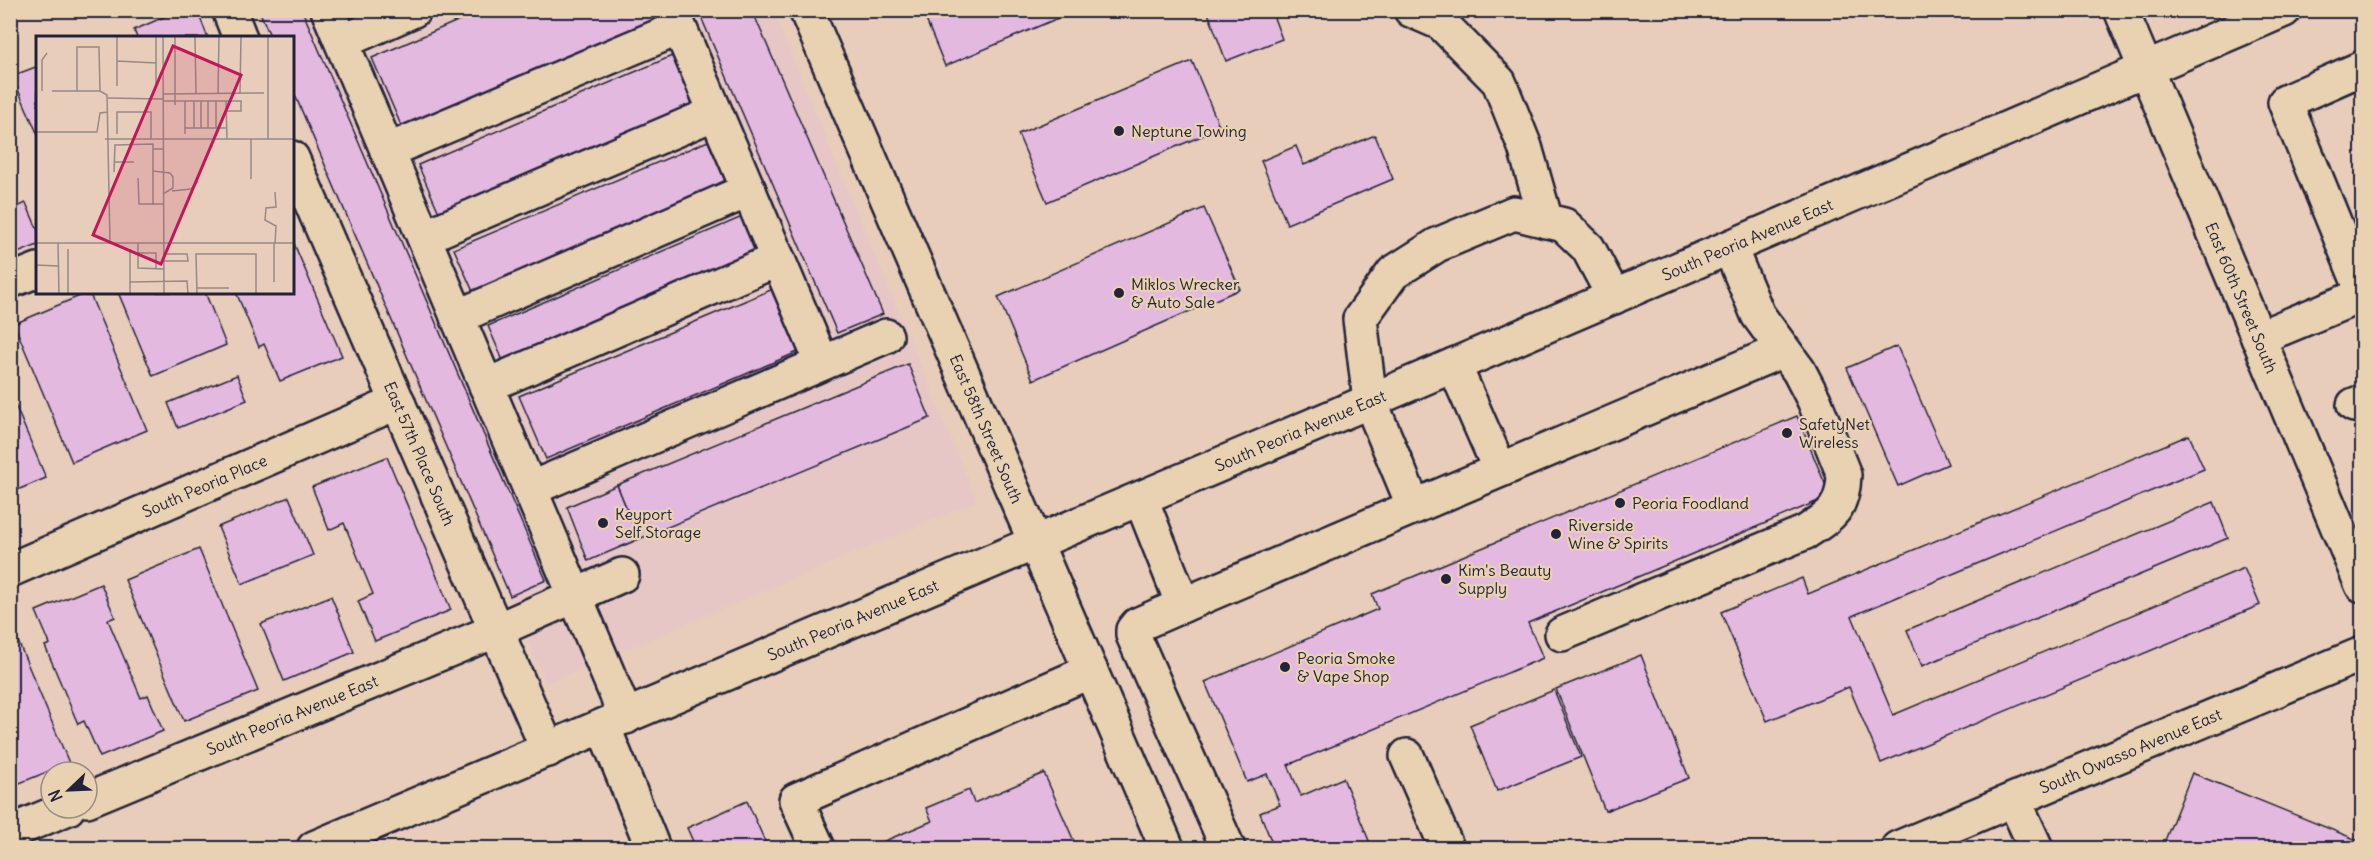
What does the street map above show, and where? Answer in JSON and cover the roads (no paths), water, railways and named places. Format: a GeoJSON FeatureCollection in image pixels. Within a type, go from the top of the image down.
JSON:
{"type":"FeatureCollection","features":[{"type":"Feature","properties":{"kind":"street"},"geometry":{"type":"LineString","coordinates":[[229,10],[239,36]]}},
{"type":"Feature","properties":{"kind":"street"},"geometry":{"type":"LineString","coordinates":[[328,10],[574,596],[654,849]]}},
{"type":"Feature","properties":{"kind":"street"},"geometry":{"type":"LineString","coordinates":[[342,42],[414,10]]}},
{"type":"Feature","properties":{"kind":"street","name":"East 58th Street South"},"geometry":{"type":"LineString","coordinates":[[806,10],[1167,849]]}},
{"type":"Feature","properties":{"kind":"street"},"geometry":{"type":"LineString","coordinates":[[1411,10],[1441,23],[1498,82],[1525,147],[1546,221]]}},
{"type":"Feature","properties":{"kind":"street","name":"East 60th Street South"},"geometry":{"type":"LineString","coordinates":[[2121,10],[2362,585]]}},
{"type":"Feature","properties":{"kind":"street","name":"South Peoria Avenue East"},"geometry":{"type":"LineString","coordinates":[[314,849],[2146,71],[2266,14]]}},
{"type":"Feature","properties":{"kind":"street"},"geometry":{"type":"LineString","coordinates":[[387,151],[676,19],[822,363]]}},
{"type":"Feature","properties":{"kind":"street"},"geometry":{"type":"LineString","coordinates":[[2362,68],[2285,102],[2362,290]]}},
{"type":"Feature","properties":{"kind":"street"},"geometry":{"type":"LineString","coordinates":[[424,237],[715,113]]}},
{"type":"Feature","properties":{"kind":"street","name":"East 57th Place South"},"geometry":{"type":"LineString","coordinates":[[294,163],[548,750]]}},
{"type":"Feature","properties":{"kind":"street"},"geometry":{"type":"LineString","coordinates":[[457,316],[749,190]]}},
{"type":"Feature","properties":{"kind":"street"},"geometry":{"type":"LineString","coordinates":[[1414,507],[1370,401],[1360,319],[1393,273],[1437,245],[1514,213],[1564,225],[1588,248],[1614,297]]}},
{"type":"Feature","properties":{"kind":"street"},"geometry":{"type":"LineString","coordinates":[[1562,634],[1806,532],[1827,518],[1839,506],[1844,475],[1814,400],[1799,371],[1758,315],[1730,248]]}},
{"type":"Feature","properties":{"kind":"street"},"geometry":{"type":"LineString","coordinates":[[486,386],[778,259]]}},
{"type":"Feature","properties":{"kind":"street"},"geometry":{"type":"LineString","coordinates":[[10,282],[36,271]]}},
{"type":"Feature","properties":{"kind":"street"},"geometry":{"type":"LineString","coordinates":[[2258,338],[2362,295]]}},
{"type":"Feature","properties":{"kind":"street"},"geometry":{"type":"LineString","coordinates":[[530,489],[886,336]]}},
{"type":"Feature","properties":{"kind":"street"},"geometry":{"type":"LineString","coordinates":[[1228,849],[1133,635],[1133,630],[1137,625],[1783,350]]}},
{"type":"Feature","properties":{"kind":"street"},"geometry":{"type":"LineString","coordinates":[[1454,365],[1500,470]]}},
{"type":"Feature","properties":{"kind":"street","name":"South Peoria Place"},"geometry":{"type":"LineString","coordinates":[[10,570],[398,402]]}},
{"type":"Feature","properties":{"kind":"street"},"geometry":{"type":"LineString","coordinates":[[1141,499],[1183,605]]}},
{"type":"Feature","properties":{"kind":"street","name":"South Peoria Avenue East"},"geometry":{"type":"LineString","coordinates":[[99,795],[497,630],[622,575]]}},
{"type":"Feature","properties":{"kind":"street","name":"South Owasso Avenue East"},"geometry":{"type":"LineString","coordinates":[[1898,849],[2362,654]]}},
{"type":"Feature","properties":{"kind":"street"},"geometry":{"type":"LineString","coordinates":[[818,849],[796,800],[1091,671]]}},
{"type":"Feature","properties":{"kind":"street"},"geometry":{"type":"LineString","coordinates":[[1407,756],[1447,849]]}},
{"type":"Feature","properties":{"kind":"street"},"geometry":{"type":"LineString","coordinates":[[2014,800],[2036,849]]}},
{"type":"Feature","properties":{"kind":"street"},"geometry":{"type":"LineString","coordinates":[[10,832],[39,820]]}},
{"type":"Feature","properties":{"kind":"place","name":"Neptune Towing"},"geometry":{"type":"Point","coordinates":[1119,131]}},
{"type":"Feature","properties":{"kind":"place","name":"Miklos Wrecker & Auto Sale"},"geometry":{"type":"Point","coordinates":[1119,293]}},
{"type":"Feature","properties":{"kind":"place","name":"SafetyNet Wireless"},"geometry":{"type":"Point","coordinates":[1787,433]}},
{"type":"Feature","properties":{"kind":"place","name":"Peoria Foodland"},"geometry":{"type":"Point","coordinates":[1620,503]}},
{"type":"Feature","properties":{"kind":"place","name":"Keyport Self Storage"},"geometry":{"type":"Point","coordinates":[603,523]}},
{"type":"Feature","properties":{"kind":"place","name":"Riverside Wine & Spirits"},"geometry":{"type":"Point","coordinates":[1556,534]}},
{"type":"Feature","properties":{"kind":"place","name":"Kim's Beauty Supply"},"geometry":{"type":"Point","coordinates":[1446,579]}},
{"type":"Feature","properties":{"kind":"place","name":"Peoria Smoke & Vape Shop"},"geometry":{"type":"Point","coordinates":[1285,667]}}]}
